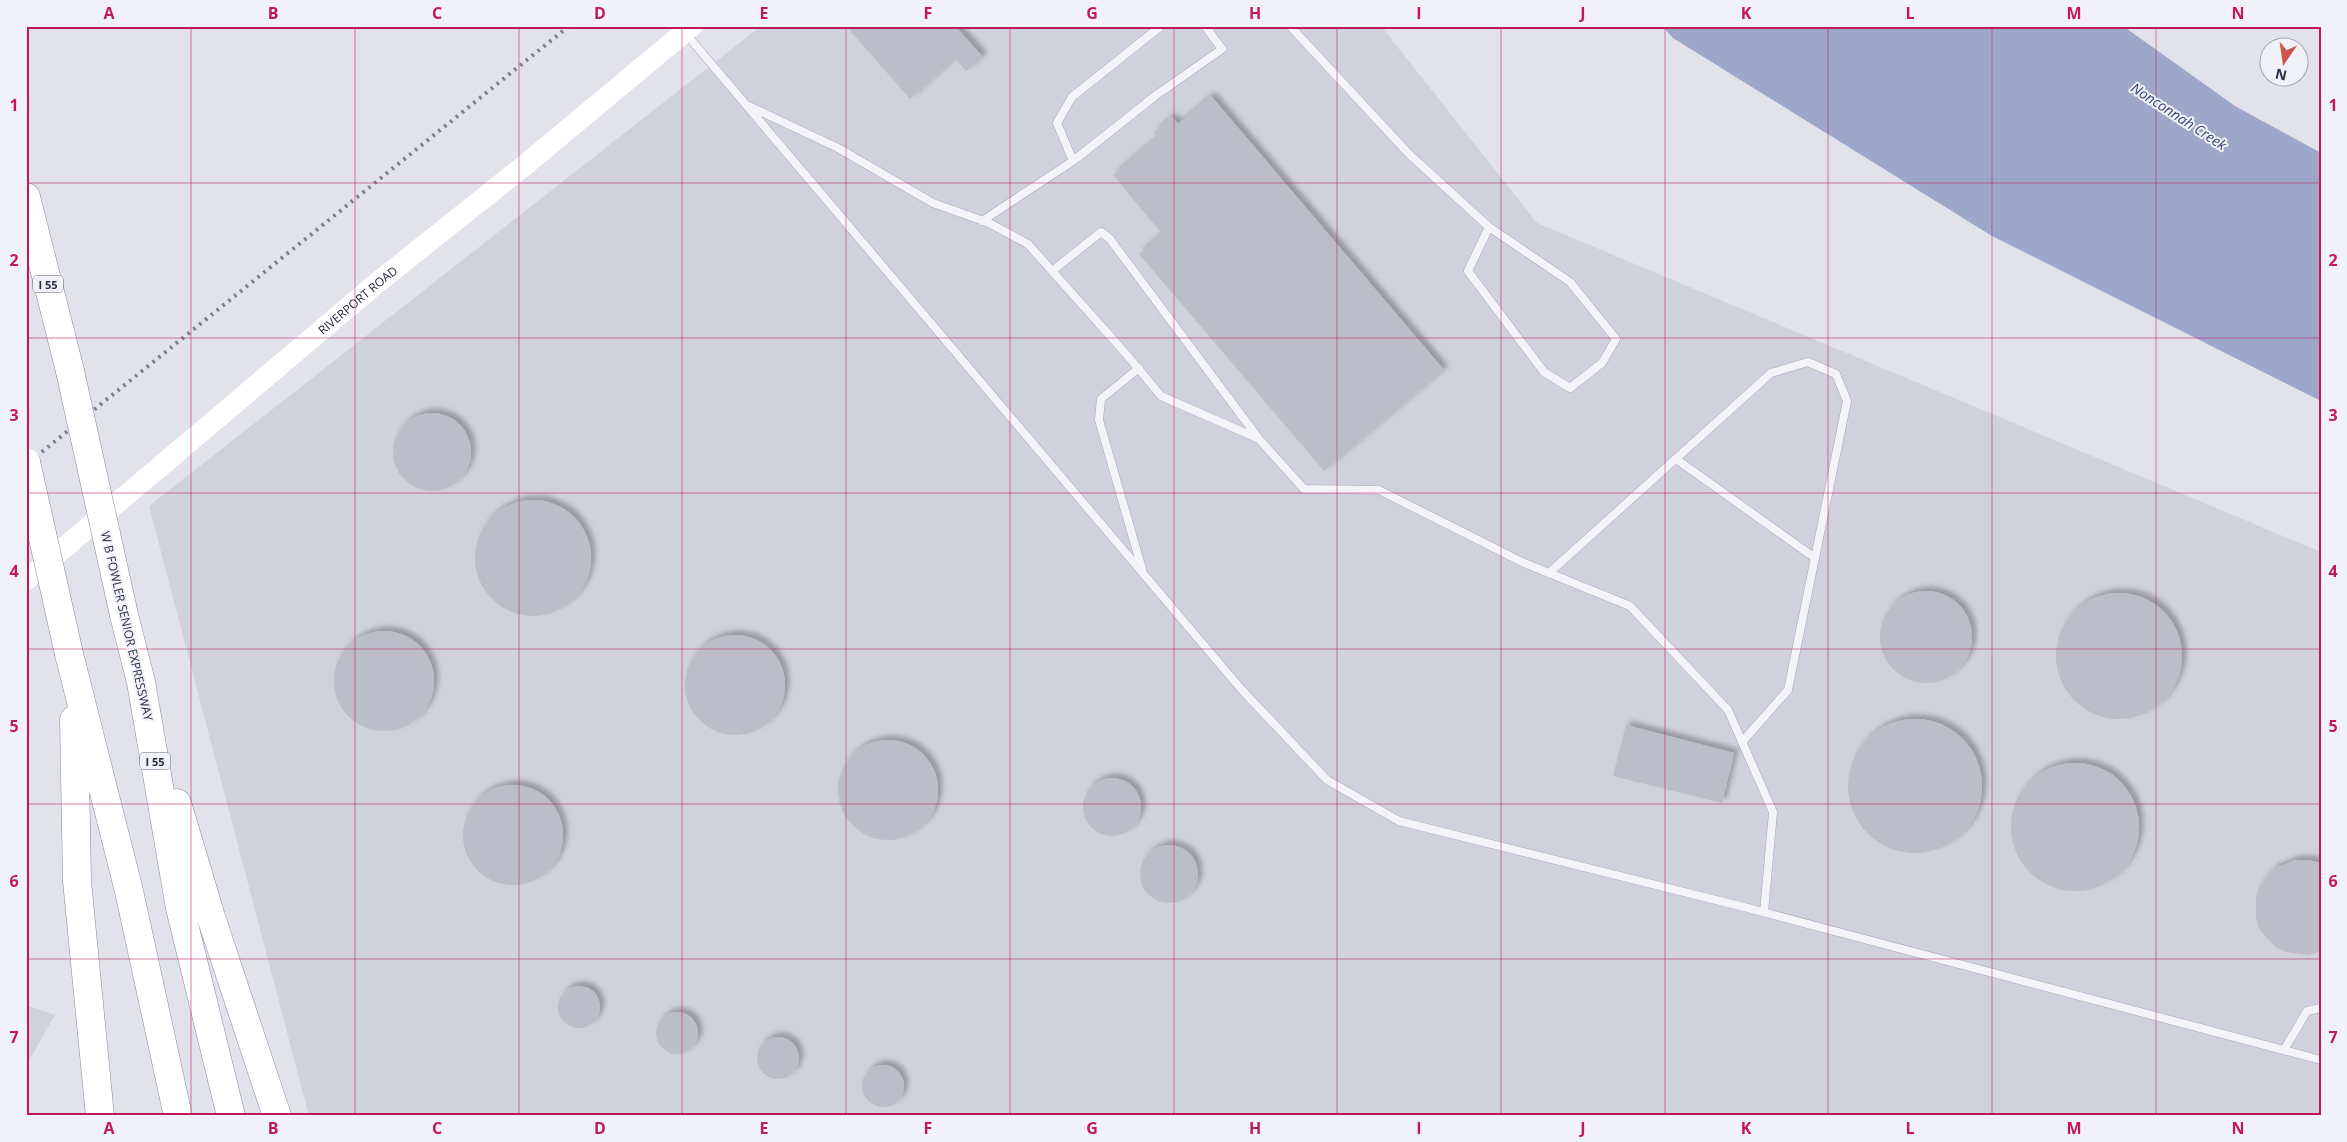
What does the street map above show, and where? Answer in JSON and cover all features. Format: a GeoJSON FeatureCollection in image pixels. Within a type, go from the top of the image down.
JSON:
{"type":"FeatureCollection","features":[{"type":"Feature","properties":{"kind":"highway","name":"W B FOWLER SENIOR EXPRESSWAY"},"geometry":{"type":"LineString","coordinates":[[26,197],[70,371],[124,615],[141,682],[180,908],[230,1113]]}},
{"type":"Feature","properties":{"kind":"highway"},"geometry":{"type":"LineString","coordinates":[[26,462],[71,665],[129,891],[176,1106]]}},
{"type":"Feature","properties":{"kind":"highway"},"geometry":{"type":"LineString","coordinates":[[71,665],[77,881],[100,1116]]}},
{"type":"Feature","properties":{"kind":"highway"},"geometry":{"type":"LineString","coordinates":[[141,682],[211,917],[277,1116]]}},
{"type":"Feature","properties":{"kind":"main road","name":"RIVERPORT ROAD"},"geometry":{"type":"LineString","coordinates":[[26,580],[377,283],[525,165],[688,29]]}},
{"type":"Feature","properties":{"kind":"lane"},"geometry":{"type":"LineString","coordinates":[[1073,161],[1057,123],[1072,97],[1161,26]]}},
{"type":"Feature","properties":{"kind":"lane"},"geometry":{"type":"LineString","coordinates":[[982,221],[1073,161],[1155,96],[1222,48],[1205,26]]}},
{"type":"Feature","properties":{"kind":"lane"},"geometry":{"type":"LineString","coordinates":[[1290,26],[1409,154],[1488,227],[1570,282],[1616,339],[1602,363],[1570,388],[1544,372],[1468,271],[1488,227]]}},
{"type":"Feature","properties":{"kind":"lane"},"geometry":{"type":"LineString","coordinates":[[688,29],[746,105],[1241,689],[1327,780],[1399,821],[1764,912],[2321,1060]]}},
{"type":"Feature","properties":{"kind":"lane"},"geometry":{"type":"LineString","coordinates":[[746,105],[838,148],[933,203],[982,221],[1028,244],[1139,368],[1161,396],[1258,438]]}},
{"type":"Feature","properties":{"kind":"lane"},"geometry":{"type":"LineString","coordinates":[[1052,271],[1101,232],[1110,239],[1258,438],[1304,489],[1379,490],[1522,562],[1630,606],[1728,710],[1773,812],[1764,912]]}},
{"type":"Feature","properties":{"kind":"lane"},"geometry":{"type":"LineString","coordinates":[[1549,573],[1771,373],[1808,362],[1836,374],[1847,401],[1788,690],[1742,742]]}},
{"type":"Feature","properties":{"kind":"lane"},"geometry":{"type":"LineString","coordinates":[[1139,368],[1101,399],[1099,420],[1144,573]]}},
{"type":"Feature","properties":{"kind":"lane"},"geometry":{"type":"LineString","coordinates":[[1676,459],[1815,558]]}},
{"type":"Feature","properties":{"kind":"lane"},"geometry":{"type":"LineString","coordinates":[[2284,1050],[2307,1011],[2321,1008]]}},
{"type":"Feature","properties":{"kind":"shaded area"},"geometry":{"type":"Polygon","coordinates":[[[761,26],[1381,26],[1537,223],[2321,552],[2321,1116],[309,1116],[149,506],[761,26]]]}},
{"type":"Feature","properties":{"kind":"shaded area"},"geometry":{"type":"Polygon","coordinates":[[[26,1005],[55,1015],[26,1066],[26,1005]]]}},
{"type":"Feature","properties":{"kind":"water","name":"Nonconnah Creek"},"geometry":{"type":"Polygon","coordinates":[[[1662,26],[2123,26],[2235,106],[2321,153],[2321,401],[1992,236],[1673,38],[1662,26]]]}},
{"type":"Feature","properties":{"kind":"building"},"geometry":{"type":"Polygon","coordinates":[[[846,26],[955,26],[983,57],[966,71],[955,59],[910,99],[846,26]]]}},
{"type":"Feature","properties":{"kind":"building"},"geometry":{"type":"Polygon","coordinates":[[[1211,96],[1444,370],[1324,471],[1139,254],[1162,234],[1113,175],[1158,137],[1154,132],[1172,117],[1178,124],[1211,96]]]}},
{"type":"Feature","properties":{"kind":"building"},"geometry":{"type":"Polygon","coordinates":[[[424,413],[440,413],[454,419],[465,430],[471,444],[471,460],[465,474],[454,485],[440,491],[424,491],[410,485],[399,474],[393,460],[393,444],[399,430],[410,419],[424,413]]]}},
{"type":"Feature","properties":{"kind":"building"},"geometry":{"type":"Polygon","coordinates":[[[533,500],[555,504],[574,517],[587,536],[591,558],[587,580],[574,599],[555,612],[533,616],[511,612],[492,599],[479,580],[475,558],[479,536],[492,517],[511,504],[533,500]]]}},
{"type":"Feature","properties":{"kind":"building"},"geometry":{"type":"Polygon","coordinates":[[[1926,591],[1944,594],[1959,604],[1969,619],[1972,637],[1969,655],[1959,670],[1944,680],[1926,683],[1908,680],[1893,670],[1883,655],[1880,637],[1883,619],[1893,604],[1908,594],[1926,591]]]}},
{"type":"Feature","properties":{"kind":"building"},"geometry":{"type":"Polygon","coordinates":[[[2119,593],[2143,598],[2164,611],[2177,632],[2182,656],[2177,680],[2164,701],[2143,714],[2119,719],[2095,714],[2074,701],[2061,680],[2056,656],[2061,632],[2074,611],[2095,598],[2119,593]]]}},
{"type":"Feature","properties":{"kind":"building"},"geometry":{"type":"Polygon","coordinates":[[[384,631],[403,635],[420,645],[430,662],[434,681],[430,700],[420,717],[403,727],[384,731],[365,727],[348,717],[338,700],[334,681],[338,662],[348,645],[365,635],[384,631]]]}},
{"type":"Feature","properties":{"kind":"building"},"geometry":{"type":"Polygon","coordinates":[[[735,635],[754,638],[771,649],[782,666],[785,685],[782,704],[771,721],[754,732],[735,735],[716,732],[699,721],[688,704],[685,685],[688,666],[699,649],[716,638],[735,635]]]}},
{"type":"Feature","properties":{"kind":"building"},"geometry":{"type":"Polygon","coordinates":[[[1915,719],[1940,724],[1962,739],[1977,761],[1982,786],[1977,811],[1962,833],[1940,848],[1915,853],[1890,848],[1868,833],[1853,811],[1848,786],[1853,761],[1868,739],[1890,724],[1915,719]]]}},
{"type":"Feature","properties":{"kind":"building"},"geometry":{"type":"Polygon","coordinates":[[[1626,725],[1734,753],[1722,803],[1613,776],[1626,725]]]}},
{"type":"Feature","properties":{"kind":"building"},"geometry":{"type":"Polygon","coordinates":[[[888,740],[907,744],[924,754],[934,771],[938,790],[934,809],[924,826],[907,836],[888,840],[869,836],[852,826],[842,809],[838,790],[842,771],[852,754],[869,744],[888,740]]]}},
{"type":"Feature","properties":{"kind":"building"},"geometry":{"type":"Polygon","coordinates":[[[2075,763],[2088,764],[2100,768],[2120,782],[2134,802],[2138,814],[2138,840],[2134,852],[2120,872],[2100,886],[2088,890],[2075,891],[2062,890],[2050,886],[2030,872],[2016,852],[2012,840],[2011,827],[2012,814],[2016,802],[2030,782],[2050,768],[2062,764],[2075,763]]]}},
{"type":"Feature","properties":{"kind":"building"},"geometry":{"type":"Polygon","coordinates":[[[1106,778],[1118,778],[1133,786],[1141,801],[1141,813],[1133,828],[1118,836],[1106,836],[1091,828],[1083,813],[1083,801],[1091,786],[1106,778]]]}},
{"type":"Feature","properties":{"kind":"building"},"geometry":{"type":"Polygon","coordinates":[[[513,785],[532,789],[549,799],[559,816],[563,835],[559,854],[549,871],[532,881],[513,885],[494,881],[477,871],[467,854],[463,835],[467,816],[477,799],[494,789],[513,785]]]}},
{"type":"Feature","properties":{"kind":"building"},"geometry":{"type":"Polygon","coordinates":[[[1163,845],[1175,845],[1190,853],[1198,868],[1198,880],[1190,895],[1175,903],[1163,903],[1148,895],[1140,880],[1140,868],[1148,853],[1163,845]]]}},
{"type":"Feature","properties":{"kind":"building"},"geometry":{"type":"Polygon","coordinates":[[[2296,860],[2321,863],[2321,951],[2308,955],[2286,952],[2275,947],[2260,930],[2256,919],[2256,896],[2260,885],[2275,868],[2296,860]]]}},
{"type":"Feature","properties":{"kind":"building"},"geometry":{"type":"Polygon","coordinates":[[[575,986],[583,986],[594,992],[600,1007],[594,1022],[583,1028],[575,1028],[564,1022],[558,1011],[558,1003],[564,992],[575,986]]]}},
{"type":"Feature","properties":{"kind":"building"},"geometry":{"type":"Polygon","coordinates":[[[673,1012],[681,1012],[692,1018],[698,1033],[692,1048],[681,1054],[673,1054],[662,1048],[656,1037],[656,1029],[662,1018],[673,1012]]]}},
{"type":"Feature","properties":{"kind":"building"},"geometry":{"type":"Polygon","coordinates":[[[774,1037],[782,1037],[793,1043],[799,1058],[793,1073],[782,1079],[774,1079],[763,1073],[757,1062],[757,1054],[763,1043],[774,1037]]]}},
{"type":"Feature","properties":{"kind":"building"},"geometry":{"type":"Polygon","coordinates":[[[879,1065],[887,1065],[898,1071],[904,1086],[898,1101],[887,1107],[879,1107],[868,1101],[862,1090],[862,1082],[868,1071],[879,1065]]]}},
{"type":"Feature","properties":{"kind":"railway"},"geometry":{"type":"LineString","coordinates":[[26,468],[43,451],[569,26]]}}]}
